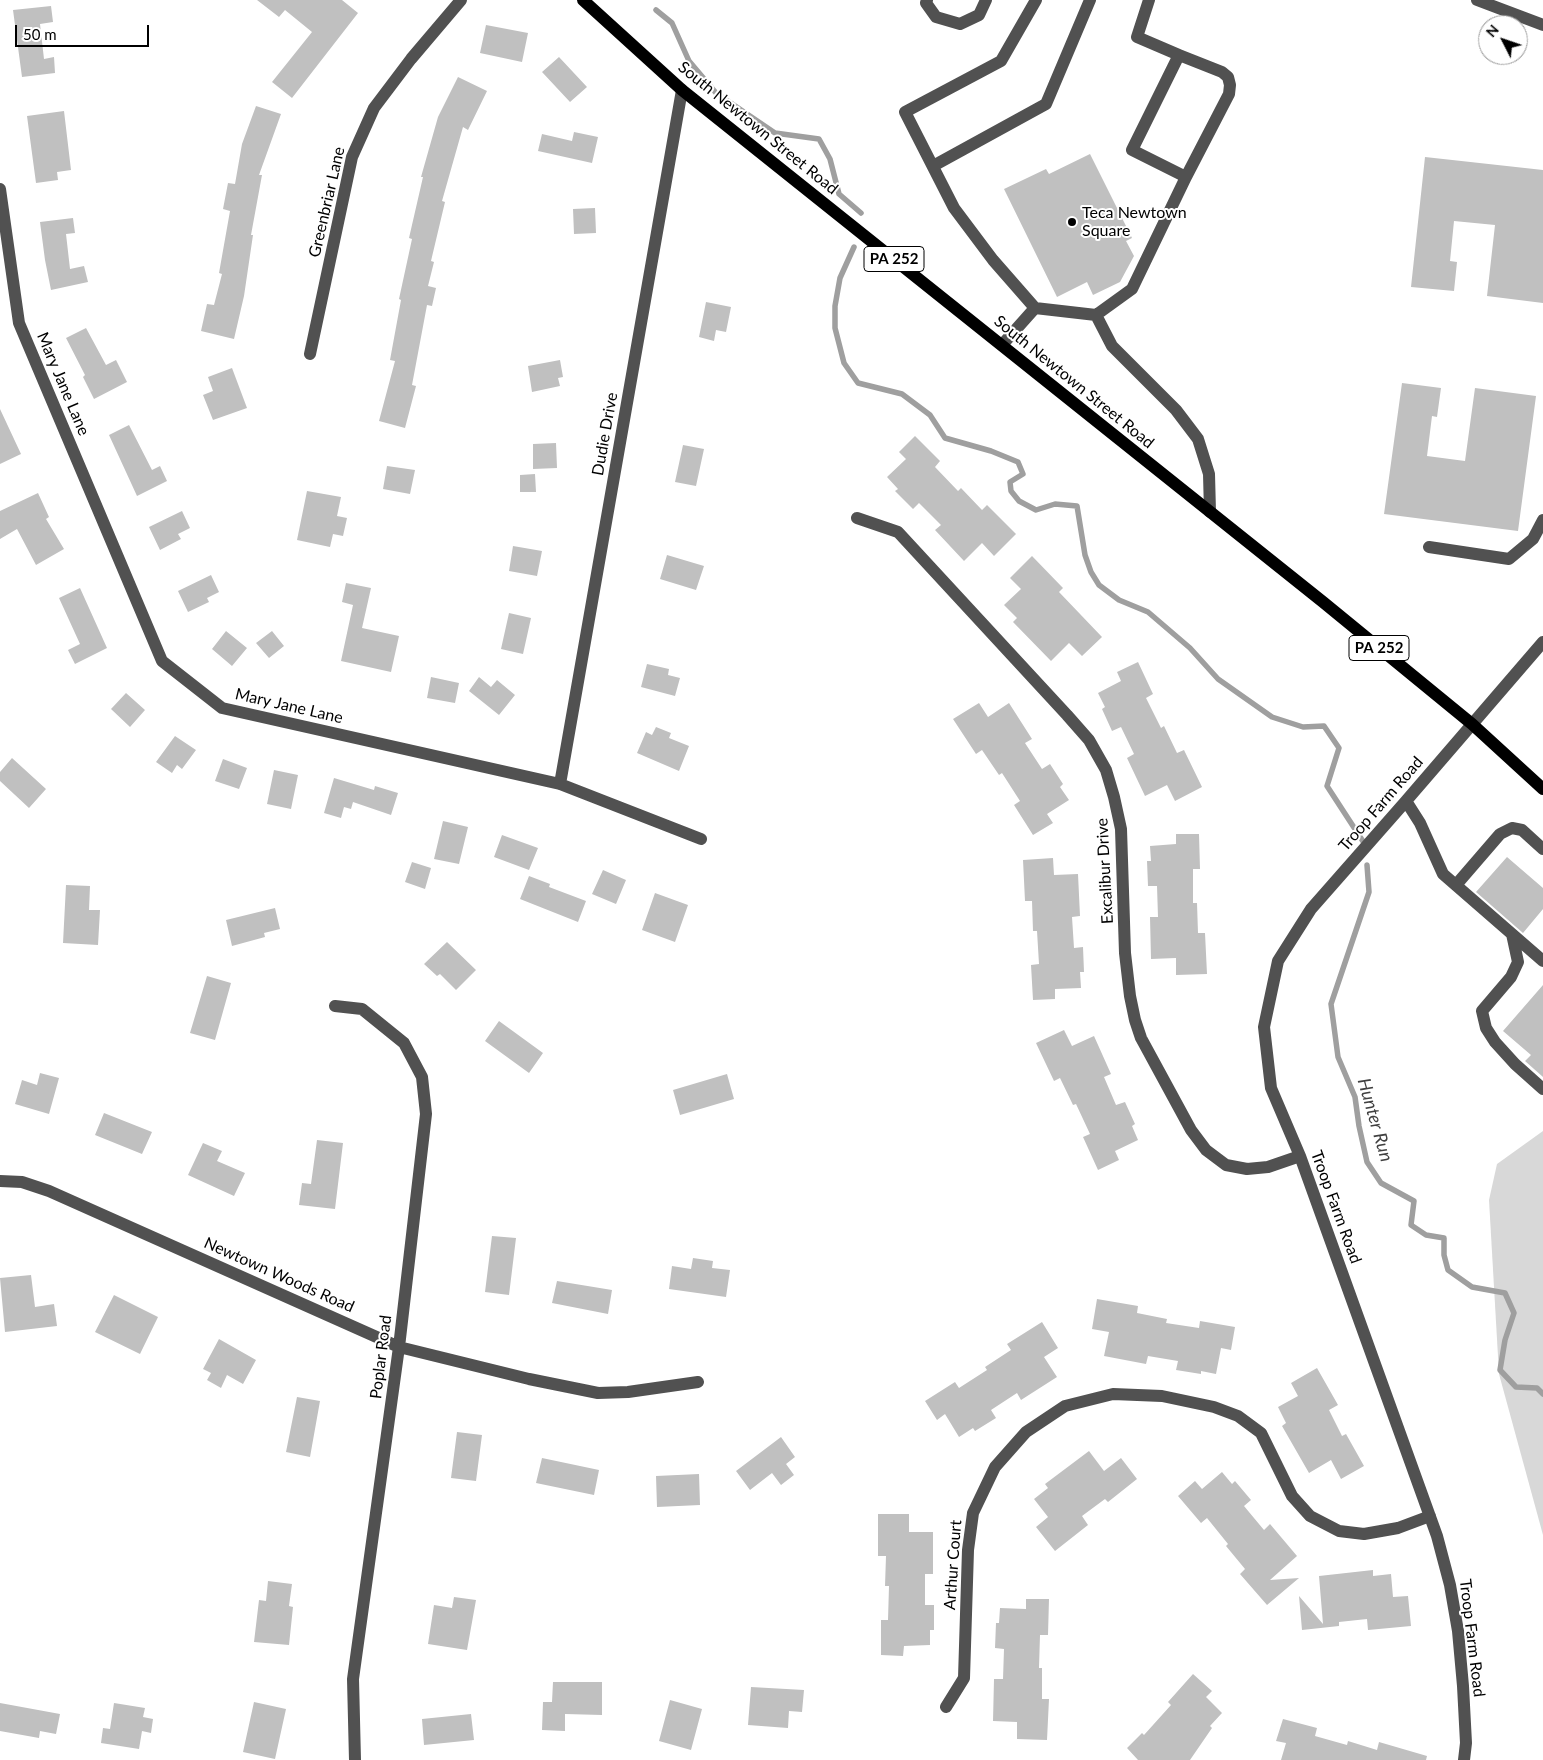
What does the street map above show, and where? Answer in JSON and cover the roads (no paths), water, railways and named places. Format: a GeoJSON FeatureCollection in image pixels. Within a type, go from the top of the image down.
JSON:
{"type":"FeatureCollection","features":[{"type":"Feature","properties":{"kind":"main road","name":"South Newtown Street Road"},"geometry":{"type":"LineString","coordinates":[[583,0],[682,90],[1472,724],[1543,789]]}},
{"type":"Feature","properties":{"kind":"street","name":"Greenbriar Lane"},"geometry":{"type":"LineString","coordinates":[[310,354],[352,157],[374,108],[411,59],[461,0]]}},
{"type":"Feature","properties":{"kind":"street"},"geometry":{"type":"LineString","coordinates":[[927,0],[926,2],[936,17],[960,24],[979,15],[986,0]]}},
{"type":"Feature","properties":{"kind":"street"},"geometry":{"type":"LineString","coordinates":[[1036,0],[1001,61],[905,112],[954,208],[993,260],[1035,308],[1096,315],[1132,289],[1186,177],[1229,94],[1230,85],[1228,77],[1222,72],[1137,37],[1149,0]]}},
{"type":"Feature","properties":{"kind":"street"},"geometry":{"type":"LineString","coordinates":[[933,166],[1046,104],[1090,0]]}},
{"type":"Feature","properties":{"kind":"street"},"geometry":{"type":"LineString","coordinates":[[1477,0],[1543,25]]}},
{"type":"Feature","properties":{"kind":"street"},"geometry":{"type":"LineString","coordinates":[[1180,55],[1132,150],[1186,177]]}},
{"type":"Feature","properties":{"kind":"street","name":"Dudie Drive"},"geometry":{"type":"LineString","coordinates":[[560,784],[682,90]]}},
{"type":"Feature","properties":{"kind":"street","name":"Mary Jane Lane"},"geometry":{"type":"LineString","coordinates":[[0,189],[19,323],[162,661],[222,708],[560,784],[701,839]]}},
{"type":"Feature","properties":{"kind":"street"},"geometry":{"type":"LineString","coordinates":[[1002,345],[1035,308]]}},
{"type":"Feature","properties":{"kind":"street"},"geometry":{"type":"LineString","coordinates":[[1096,315],[1112,346],[1176,410],[1198,439],[1209,474],[1210,512]]}},
{"type":"Feature","properties":{"kind":"street","name":"Excalibur Drive"},"geometry":{"type":"LineString","coordinates":[[857,518],[898,532],[1089,740],[1106,770],[1121,829],[1125,953],[1135,1020],[1141,1038],[1191,1130],[1206,1150],[1226,1166],[1247,1169],[1268,1167],[1300,1156]]}},
{"type":"Feature","properties":{"kind":"street"},"geometry":{"type":"LineString","coordinates":[[1429,547],[1509,559],[1533,539],[1543,520]]}},
{"type":"Feature","properties":{"kind":"street","name":"Troop Farm Road"},"geometry":{"type":"LineString","coordinates":[[1464,1760],[1466,1743],[1458,1631],[1450,1585],[1430,1516],[1300,1156],[1271,1088],[1264,1028],[1278,961],[1311,909],[1543,642]]}},
{"type":"Feature","properties":{"kind":"street"},"geometry":{"type":"LineString","coordinates":[[1406,801],[1420,823],[1443,874],[1543,961]]}},
{"type":"Feature","properties":{"kind":"street"},"geometry":{"type":"LineString","coordinates":[[1456,886],[1500,834],[1512,828],[1522,830],[1543,849]]}},
{"type":"Feature","properties":{"kind":"street"},"geometry":{"type":"LineString","coordinates":[[1512,934],[1518,962],[1511,977],[1482,1010],[1486,1028],[1496,1042],[1515,1064],[1543,1090]]}},
{"type":"Feature","properties":{"kind":"street","name":"Poplar Road"},"geometry":{"type":"LineString","coordinates":[[335,1006],[362,1009],[404,1044],[422,1077],[426,1114],[399,1347],[353,1679],[352,1729],[354,1760]]}},
{"type":"Feature","properties":{"kind":"street","name":"Newtown Woods Road"},"geometry":{"type":"LineString","coordinates":[[0,1181],[22,1182],[49,1191],[399,1347],[529,1379],[598,1393],[628,1392],[698,1382]]}},
{"type":"Feature","properties":{"kind":"street","name":"Arthur Court"},"geometry":{"type":"LineString","coordinates":[[946,1707],[964,1678],[968,1550],[973,1513],[995,1467],[1026,1432],[1065,1406],[1113,1394],[1162,1396],[1214,1407],[1238,1416],[1260,1433],[1292,1496],[1310,1516],[1339,1531],[1364,1534],[1398,1528],[1430,1516]]}},
{"type":"Feature","properties":{"kind":"waterway"},"geometry":{"type":"LineString","coordinates":[[656,10],[672,23],[689,61],[716,93],[775,133],[819,139],[830,159],[839,194],[861,213]]}},
{"type":"Feature","properties":{"kind":"waterway"},"geometry":{"type":"LineString","coordinates":[[854,247],[840,278],[835,306],[835,328],[844,363],[858,383],[902,394],[930,415],[945,438],[991,451],[1018,462],[1023,474],[1010,482],[1011,491],[1019,501],[1036,510],[1055,504],[1077,506],[1085,555],[1091,572],[1099,585],[1119,600],[1148,612],[1190,648],[1218,679],[1272,717],[1303,727],[1324,726],[1339,748],[1327,786],[1366,846]]}},
{"type":"Feature","properties":{"kind":"waterway","name":"Hunter Run"},"geometry":{"type":"LineString","coordinates":[[1367,865],[1369,892],[1331,1004],[1338,1057],[1355,1097],[1367,1162],[1381,1183],[1414,1201],[1411,1225],[1426,1235],[1444,1238],[1444,1255],[1448,1270],[1472,1287],[1505,1293],[1514,1313],[1505,1340],[1500,1370],[1516,1387],[1537,1388],[1543,1394]]}},
{"type":"Feature","properties":{"kind":"place","name":"Teca Newtown Square"},"geometry":{"type":"Point","coordinates":[1072,222]}}]}
